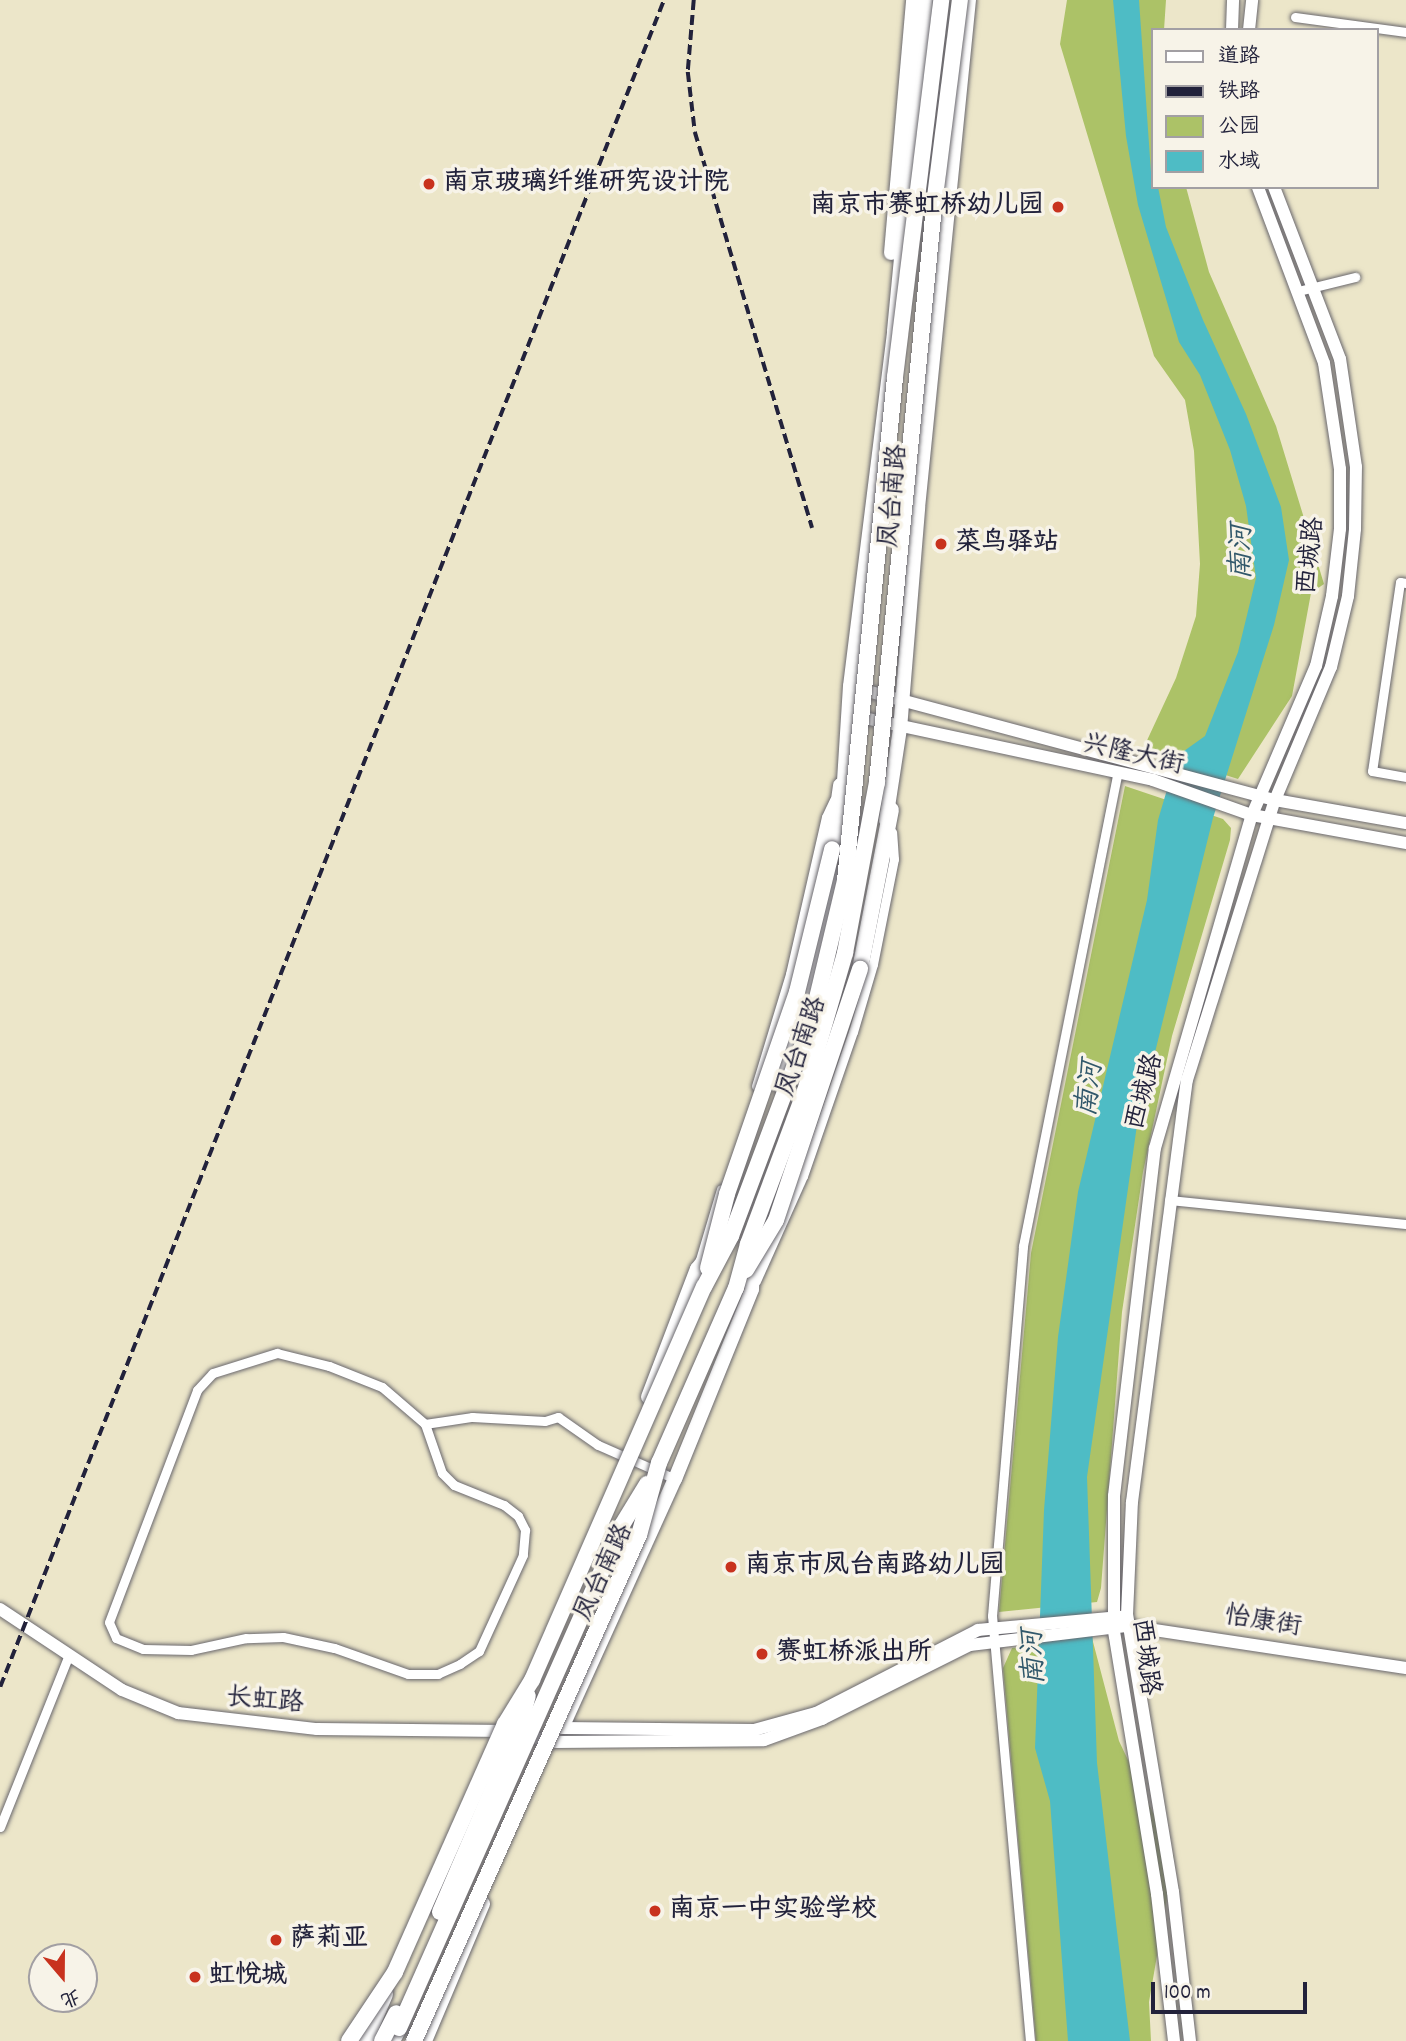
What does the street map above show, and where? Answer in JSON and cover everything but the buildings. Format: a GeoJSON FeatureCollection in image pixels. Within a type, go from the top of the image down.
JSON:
{"type":"FeatureCollection","features":[{"type":"Feature","properties":{"kind":"highway","name":"凤台南路"},"geometry":{"type":"LineString","coordinates":[[532,1680],[704,1287],[731,1236],[787,1093],[831,950],[845,881],[900,338],[942,0]]}},
{"type":"Feature","properties":{"kind":"highway","name":"凤台南路"},"geometry":{"type":"LineString","coordinates":[[414,2041],[639,1535],[659,1463],[744,1288],[826,1021],[871,823],[935,197],[960,0]]}},
{"type":"Feature","properties":{"kind":"highway"},"geometry":{"type":"LineString","coordinates":[[704,1287],[719,1220],[797,992],[832,849],[841,786]]}},
{"type":"Feature","properties":{"kind":"highway"},"geometry":{"type":"LineString","coordinates":[[744,1288],[776,1220],[823,1091],[860,969],[891,810]]}},
{"type":"Feature","properties":{"kind":"highway"},"geometry":{"type":"LineString","coordinates":[[391,2041],[622,1525],[659,1463]]}},
{"type":"Feature","properties":{"kind":"highway"},"geometry":{"type":"LineString","coordinates":[[365,2041],[505,1724],[532,1680]]}},
{"type":"Feature","properties":{"kind":"highway"},"geometry":{"type":"LineString","coordinates":[[382,2041],[520,1725],[532,1680]]}},
{"type":"Feature","properties":{"kind":"highway"},"geometry":{"type":"LineString","coordinates":[[351,2041],[395,1972]]}},
{"type":"Feature","properties":{"kind":"main road","name":"凤台南路"},"geometry":{"type":"LineString","coordinates":[[885,375],[884,332],[913,0]]}},
{"type":"Feature","properties":{"kind":"main road","name":"凤台南路"},"geometry":{"type":"LineString","coordinates":[[351,2041],[505,1731],[624,1457],[697,1269],[722,1238],[780,1086],[803,1009],[845,812],[841,786],[850,686],[885,375],[894,331],[926,0]]}},
{"type":"Feature","properties":{"kind":"main road","name":"凤台南路"},"geometry":{"type":"LineString","coordinates":[[425,2041],[554,1741],[675,1479],[744,1288],[754,1251],[836,1036],[862,934],[879,836],[891,810],[969,0]]}},
{"type":"Feature","properties":{"kind":"main road"},"geometry":{"type":"LineString","coordinates":[[1232,28],[1233,0]]}},
{"type":"Feature","properties":{"kind":"main road"},"geometry":{"type":"LineString","coordinates":[[1249,28],[1252,0]]}},
{"type":"Feature","properties":{"kind":"main road","name":"西城路"},"geometry":{"type":"LineString","coordinates":[[1174,2041],[1157,1894],[1114,1623],[1114,1496],[1155,1148],[1252,814],[1295,720],[1316,666],[1332,596],[1340,505],[1335,412],[1324,363],[1259,189]]}},
{"type":"Feature","properties":{"kind":"main road","name":"西城路"},"geometry":{"type":"LineString","coordinates":[[1190,2041],[1173,1892],[1114,1623],[1187,1080],[1275,800],[1309,726],[1331,667],[1348,596],[1356,480],[1340,359],[1275,189]]}},
{"type":"Feature","properties":{"kind":"main road","name":"兴隆大街"},"geometry":{"type":"LineString","coordinates":[[850,686],[902,703],[1160,767],[1275,800],[1406,823]]}},
{"type":"Feature","properties":{"kind":"main road","name":"兴隆大街"},"geometry":{"type":"LineString","coordinates":[[849,715],[900,729],[1153,780],[1252,814],[1406,843]]}},
{"type":"Feature","properties":{"kind":"main road"},"geometry":{"type":"LineString","coordinates":[[1295,720],[1300,730],[1309,726]]}},
{"type":"Feature","properties":{"kind":"main road","name":"长虹路"},"geometry":{"type":"LineString","coordinates":[[0,1609],[68,1657],[150,1703],[223,1722],[317,1729],[505,1731],[554,1741],[764,1740],[822,1719],[994,1634]]}},
{"type":"Feature","properties":{"kind":"main road","name":"怡康街"},"geometry":{"type":"LineString","coordinates":[[994,1634],[1114,1623],[1406,1668]]}},
{"type":"Feature","properties":{"kind":"main road"},"geometry":{"type":"LineString","coordinates":[[561,1728],[754,1730],[782,1724],[816,1713],[934,1649],[978,1630],[994,1634]]}},
{"type":"Feature","properties":{"kind":"street"},"geometry":{"type":"LineString","coordinates":[[1295,17],[1376,28]]}},
{"type":"Feature","properties":{"kind":"street"},"geometry":{"type":"LineString","coordinates":[[1378,28],[1406,32]]}},
{"type":"Feature","properties":{"kind":"street"},"geometry":{"type":"LineString","coordinates":[[1298,291],[1313,285],[1355,277]]}},
{"type":"Feature","properties":{"kind":"street"},"geometry":{"type":"LineString","coordinates":[[1406,583],[1400,582],[1372,771],[1406,777]]}},
{"type":"Feature","properties":{"kind":"street"},"geometry":{"type":"LineString","coordinates":[[1030,2041],[994,1634],[1023,1246],[1117,774]]}},
{"type":"Feature","properties":{"kind":"street"},"geometry":{"type":"LineString","coordinates":[[697,1269],[790,974],[826,817],[841,786]]}},
{"type":"Feature","properties":{"kind":"street"},"geometry":{"type":"LineString","coordinates":[[1169,1200],[1406,1224]]}},
{"type":"Feature","properties":{"kind":"street"},"geometry":{"type":"LineString","coordinates":[[277,1353],[291,1354],[382,1387],[425,1424],[442,1473],[464,1490],[504,1505],[519,1516],[525,1530],[523,1555],[479,1651],[438,1674],[408,1674],[334,1648],[283,1637],[246,1638],[191,1650],[143,1649],[116,1638],[109,1622],[181,1428],[197,1390],[213,1373],[277,1353]]}},
{"type":"Feature","properties":{"kind":"street"},"geometry":{"type":"LineString","coordinates":[[425,1424],[441,1419],[545,1421],[558,1417],[624,1457],[675,1479]]}},
{"type":"Feature","properties":{"kind":"street"},"geometry":{"type":"LineString","coordinates":[[0,1827],[68,1657]]}},
{"type":"Feature","properties":{"kind":"green space"},"geometry":{"type":"Polygon","coordinates":[[[1067,0],[1166,0],[1164,28],[1150,28],[1150,189],[1187,189],[1209,272],[1276,426],[1324,584],[1311,593],[1292,696],[1238,779],[1143,749],[1176,678],[1196,616],[1200,564],[1194,451],[1185,400],[1154,356],[1060,44],[1067,0]]]}},
{"type":"Feature","properties":{"kind":"green space"},"geometry":{"type":"Polygon","coordinates":[[[1125,786],[1223,819],[1231,828],[1230,840],[1172,1036],[1143,1172],[1122,1312],[1101,1588],[1097,1602],[999,1612],[1031,1253],[1125,786]]]}},
{"type":"Feature","properties":{"kind":"green space"},"geometry":{"type":"Polygon","coordinates":[[[1092,1638],[1119,1741],[1174,1857],[1149,2002],[1151,2041],[1036,2041],[1003,1668],[1012,1648],[1092,1638]]]}},
{"type":"Feature","properties":{"kind":"water"},"geometry":{"type":"Polygon","coordinates":[[[1113,0],[1139,0],[1150,189],[1158,189],[1166,227],[1203,320],[1246,414],[1281,507],[1289,560],[1274,625],[1213,818],[1137,1125],[1087,1477],[1097,1763],[1130,2041],[1068,2041],[1050,1801],[1035,1748],[1044,1510],[1058,1337],[1078,1192],[1147,900],[1158,820],[1177,756],[1205,736],[1238,652],[1256,578],[1246,506],[1230,450],[1200,375],[1179,342],[1138,205],[1126,136],[1113,0]]]}},
{"type":"Feature","properties":{"kind":"railway"},"geometry":{"type":"LineString","coordinates":[[0,1687],[664,0]]}},
{"type":"Feature","properties":{"kind":"railway"},"geometry":{"type":"LineString","coordinates":[[694,0],[688,72],[695,132],[812,528]]}},
{"type":"Feature","properties":{"kind":"place","name":"南京玻璃纤维研究设计院"},"geometry":{"type":"Point","coordinates":[429,184]}},
{"type":"Feature","properties":{"kind":"place","name":"南京市赛虹桥幼儿园"},"geometry":{"type":"Point","coordinates":[1058,207]}},
{"type":"Feature","properties":{"kind":"place","name":"菜鸟驿站"},"geometry":{"type":"Point","coordinates":[941,544]}},
{"type":"Feature","properties":{"kind":"place","name":"南京市凤台南路幼儿园"},"geometry":{"type":"Point","coordinates":[731,1567]}},
{"type":"Feature","properties":{"kind":"place","name":"赛虹桥派出所"},"geometry":{"type":"Point","coordinates":[762,1654]}},
{"type":"Feature","properties":{"kind":"place","name":"南京一中实验学校"},"geometry":{"type":"Point","coordinates":[655,1911]}},
{"type":"Feature","properties":{"kind":"place","name":"萨莉亚"},"geometry":{"type":"Point","coordinates":[276,1940]}},
{"type":"Feature","properties":{"kind":"place","name":"虹悦城"},"geometry":{"type":"Point","coordinates":[195,1977]}},
{"type":"Feature","properties":{"kind":"water label","name":"南河"},"geometry":{"type":"Point","coordinates":[1244,552]}},
{"type":"Feature","properties":{"kind":"water label","name":"南河"},"geometry":{"type":"Point","coordinates":[1092,1089]}},
{"type":"Feature","properties":{"kind":"water label","name":"南河"},"geometry":{"type":"Point","coordinates":[1036,1657]}}]}
